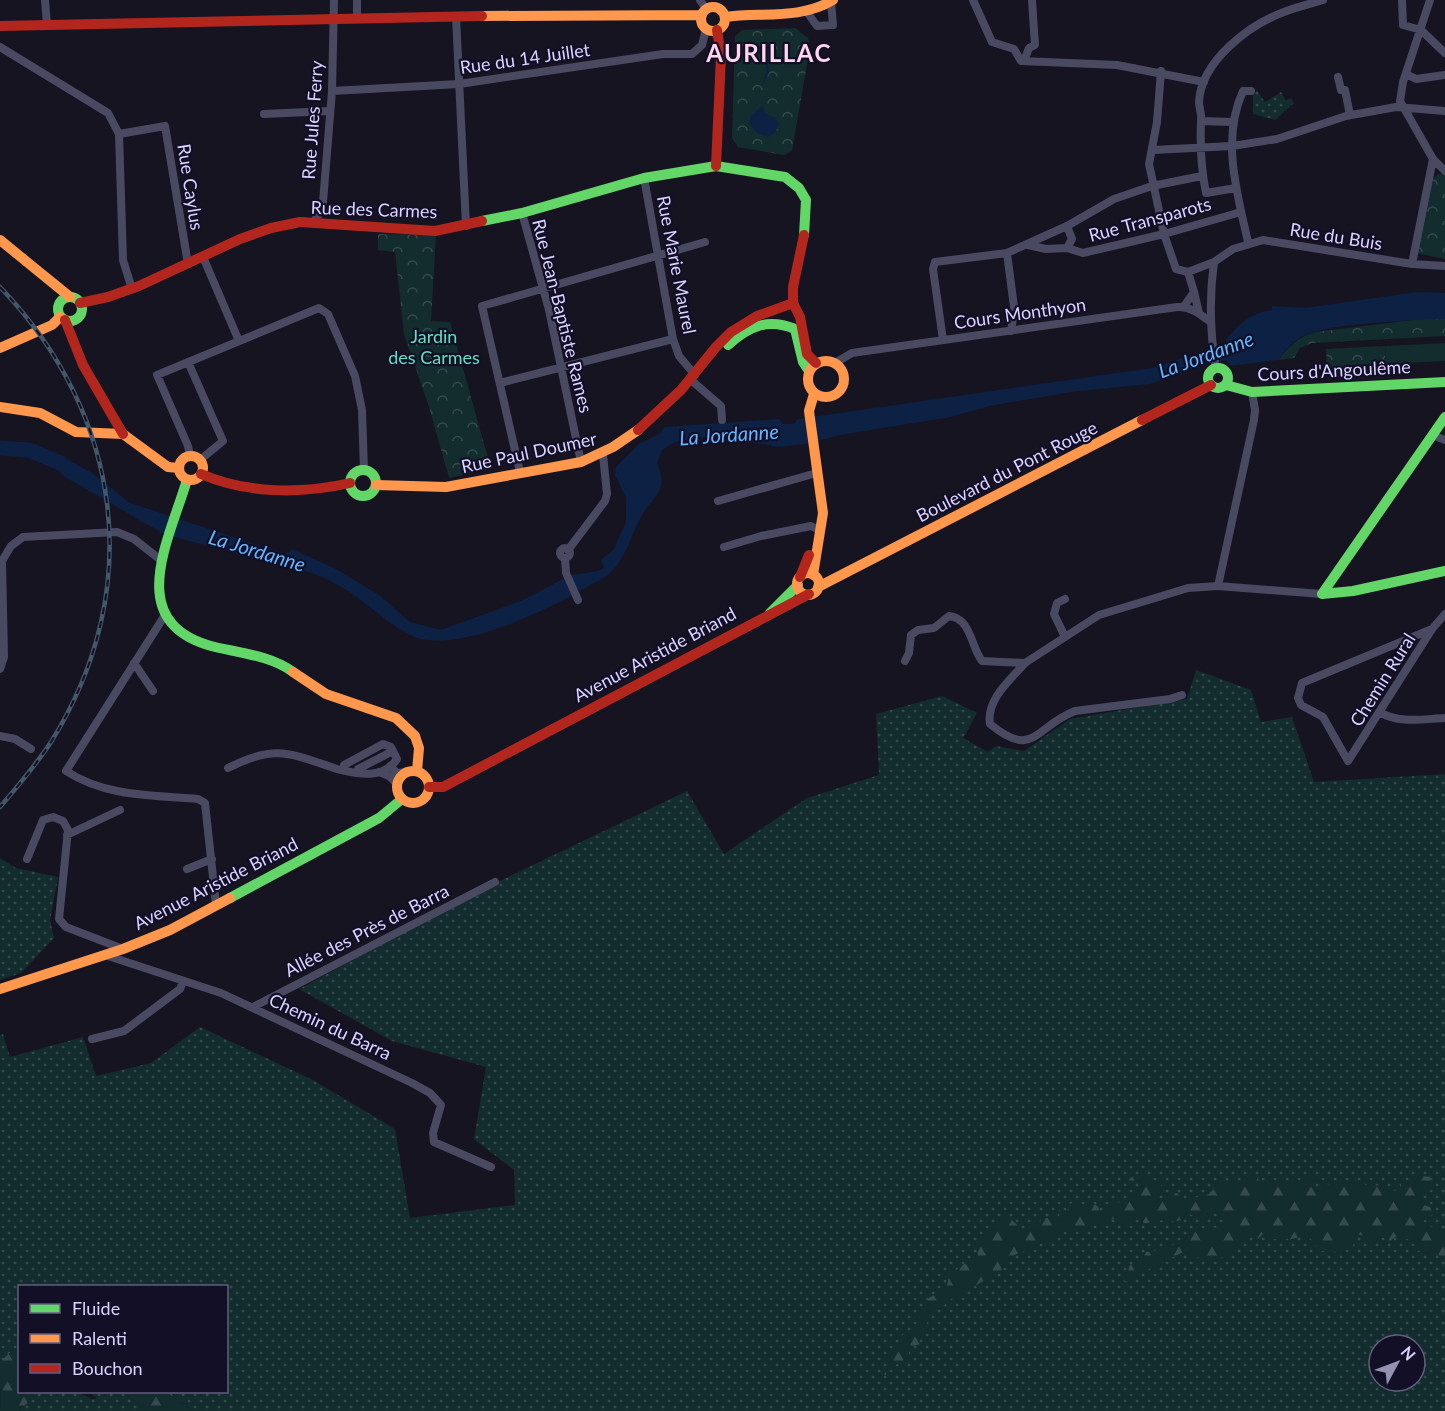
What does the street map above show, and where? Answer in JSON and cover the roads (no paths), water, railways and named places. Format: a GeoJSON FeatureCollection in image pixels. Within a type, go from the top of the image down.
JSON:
{"type":"FeatureCollection","features":[{"type":"Feature","properties":{"kind":"main road"},"geometry":{"type":"LineString","coordinates":[[725,17],[752,13],[807,12],[832,1]]}},
{"type":"Feature","properties":{"kind":"main road"},"geometry":{"type":"LineString","coordinates":[[703,8],[701,22],[711,29],[721,56],[716,166]]}},
{"type":"Feature","properties":{"kind":"main road"},"geometry":{"type":"LineString","coordinates":[[0,26],[717,8],[725,17],[724,24],[711,29]]}},
{"type":"Feature","properties":{"kind":"main road"},"geometry":{"type":"LineString","coordinates":[[718,140],[725,155],[735,168]]}},
{"type":"Feature","properties":{"kind":"main road","name":"Rue des Carmes"},"geometry":{"type":"LineString","coordinates":[[75,300],[111,298],[277,225],[314,221],[324,224],[435,231],[522,213],[644,178],[716,166],[785,177],[799,188],[806,200],[806,221],[793,286],[794,303]]}},
{"type":"Feature","properties":{"kind":"main road"},"geometry":{"type":"LineString","coordinates":[[0,240],[75,300],[81,312],[77,319],[76,336],[80,359]]}},
{"type":"Feature","properties":{"kind":"main road"},"geometry":{"type":"LineString","coordinates":[[44,277],[73,347],[123,434],[168,467],[195,458],[203,469],[195,480],[187,480],[180,474],[179,465]]}},
{"type":"Feature","properties":{"kind":"main road"},"geometry":{"type":"LineString","coordinates":[[0,348],[52,325],[61,314],[63,299],[75,300]]}},
{"type":"Feature","properties":{"kind":"main road"},"geometry":{"type":"LineString","coordinates":[[794,303],[795,329],[803,362],[813,367]]}},
{"type":"Feature","properties":{"kind":"main road"},"geometry":{"type":"LineString","coordinates":[[794,303],[800,317],[807,354],[813,367]]}},
{"type":"Feature","properties":{"kind":"main road","name":"Rue Paul Doumer"},"geometry":{"type":"LineString","coordinates":[[693,378],[723,339],[736,328],[776,308],[794,303]]}},
{"type":"Feature","properties":{"kind":"main road"},"geometry":{"type":"LineString","coordinates":[[61,314],[77,319]]}},
{"type":"Feature","properties":{"kind":"main road","name":"Rue Paul Doumer"},"geometry":{"type":"LineString","coordinates":[[376,485],[446,487],[581,462],[603,455],[628,438],[735,338],[765,322],[778,322],[795,329]]}},
{"type":"Feature","properties":{"kind":"main road"},"geometry":{"type":"LineString","coordinates":[[822,361],[835,363],[844,376],[840,392],[824,398],[814,394],[807,383],[813,367],[822,361]]}},
{"type":"Feature","properties":{"kind":"main road"},"geometry":{"type":"LineString","coordinates":[[1215,366],[1224,370],[1228,375],[1226,385],[1217,388],[1211,385],[1209,376],[1215,366]]}},
{"type":"Feature","properties":{"kind":"main road","name":"Cours d'Angoulême"},"geometry":{"type":"LineString","coordinates":[[1226,385],[1252,392],[1445,382]]}},
{"type":"Feature","properties":{"kind":"main road","name":"Boulevard du Pont Rouge"},"geometry":{"type":"LineString","coordinates":[[818,586],[1211,385]]}},
{"type":"Feature","properties":{"kind":"main road","name":"Avenue Aristide Briand"},"geometry":{"type":"LineString","coordinates":[[813,574],[823,517],[809,411],[814,394]]}},
{"type":"Feature","properties":{"kind":"main road"},"geometry":{"type":"LineString","coordinates":[[0,407],[40,413],[76,432],[123,434]]}},
{"type":"Feature","properties":{"kind":"main road"},"geometry":{"type":"LineString","coordinates":[[109,413],[129,433],[163,458],[179,465]]}},
{"type":"Feature","properties":{"kind":"main road"},"geometry":{"type":"LineString","coordinates":[[1322,594],[1445,417]]}},
{"type":"Feature","properties":{"kind":"main road"},"geometry":{"type":"LineString","coordinates":[[201,474],[225,485],[328,488],[350,483],[356,472],[364,470],[375,477],[376,485],[370,494],[363,496],[353,491],[350,483]]}},
{"type":"Feature","properties":{"kind":"main road","name":"Avenue Aristide Briand"},"geometry":{"type":"LineString","coordinates":[[767,615],[799,581],[807,564],[815,528],[816,473]]}},
{"type":"Feature","properties":{"kind":"main road"},"geometry":{"type":"LineString","coordinates":[[187,480],[157,580],[165,615],[177,631],[193,641],[265,657],[281,663],[326,694],[396,718],[415,736],[419,748],[412,771],[397,784],[402,799],[417,803],[426,797],[429,787],[426,777],[412,771]]}},
{"type":"Feature","properties":{"kind":"main road"},"geometry":{"type":"LineString","coordinates":[[815,504],[823,517]]}},
{"type":"Feature","properties":{"kind":"main road"},"geometry":{"type":"LineString","coordinates":[[814,563],[818,532],[815,528]]}},
{"type":"Feature","properties":{"kind":"main road"},"geometry":{"type":"LineString","coordinates":[[1322,594],[1340,594],[1445,571]]}},
{"type":"Feature","properties":{"kind":"main road"},"geometry":{"type":"LineString","coordinates":[[813,574],[818,579],[818,586],[809,594],[801,592],[799,581],[813,574]]}},
{"type":"Feature","properties":{"kind":"main road","name":"Avenue Aristide Briand"},"geometry":{"type":"LineString","coordinates":[[429,787],[442,787],[809,594]]}},
{"type":"Feature","properties":{"kind":"main road","name":"Avenue Aristide Briand"},"geometry":{"type":"LineString","coordinates":[[0,989],[123,949],[170,930],[379,818],[402,799]]}},
{"type":"Feature","properties":{"kind":"street"},"geometry":{"type":"LineString","coordinates":[[45,0],[47,25]]}},
{"type":"Feature","properties":{"kind":"street","name":"Rue Jules Ferry"},"geometry":{"type":"LineString","coordinates":[[314,221],[322,210],[332,91],[333,0]]}},
{"type":"Feature","properties":{"kind":"street"},"geometry":{"type":"LineString","coordinates":[[357,0],[357,18]]}},
{"type":"Feature","properties":{"kind":"street"},"geometry":{"type":"LineString","coordinates":[[973,0],[992,42],[1007,45],[1024,61],[1074,61],[1161,71],[1204,82]]}},
{"type":"Feature","properties":{"kind":"street"},"geometry":{"type":"LineString","coordinates":[[1024,61],[1029,48],[1035,45],[1032,0]]}},
{"type":"Feature","properties":{"kind":"street"},"geometry":{"type":"LineString","coordinates":[[1236,188],[1206,193],[1202,176],[1199,102],[1204,82],[1228,48],[1258,25],[1283,12],[1323,0]]}},
{"type":"Feature","properties":{"kind":"street"},"geometry":{"type":"LineString","coordinates":[[1402,0],[1403,25],[1419,30],[1445,53]]}},
{"type":"Feature","properties":{"kind":"street"},"geometry":{"type":"LineString","coordinates":[[1430,0],[1419,30],[1400,101],[1433,159],[1445,171]]}},
{"type":"Feature","properties":{"kind":"street"},"geometry":{"type":"LineString","coordinates":[[807,12],[817,26],[833,25],[835,14],[832,1]]}},
{"type":"Feature","properties":{"kind":"street"},"geometry":{"type":"LineString","coordinates":[[456,16],[466,225]]}},
{"type":"Feature","properties":{"kind":"street","name":"Rue du 14 Juillet"},"geometry":{"type":"LineString","coordinates":[[332,91],[459,84],[663,54],[692,54],[702,45],[711,29]]}},
{"type":"Feature","properties":{"kind":"street"},"geometry":{"type":"LineString","coordinates":[[0,47],[108,113],[119,134],[123,260],[132,289]]}},
{"type":"Feature","properties":{"kind":"street"},"geometry":{"type":"LineString","coordinates":[[1161,71],[1153,150],[1149,164],[1152,186],[1173,266],[1188,272],[1199,313]]}},
{"type":"Feature","properties":{"kind":"street"},"geometry":{"type":"LineString","coordinates":[[1406,74],[1416,79],[1445,75]]}},
{"type":"Feature","properties":{"kind":"street"},"geometry":{"type":"LineString","coordinates":[[1338,76],[1341,90],[1345,90],[1348,115]]}},
{"type":"Feature","properties":{"kind":"street"},"geometry":{"type":"LineString","coordinates":[[1248,242],[1236,188],[1232,122],[1243,91],[1251,91]]}},
{"type":"Feature","properties":{"kind":"street"},"geometry":{"type":"LineString","coordinates":[[1153,150],[1232,146],[1277,139],[1348,115],[1395,107],[1445,111]]}},
{"type":"Feature","properties":{"kind":"street"},"geometry":{"type":"LineString","coordinates":[[264,114],[330,111]]}},
{"type":"Feature","properties":{"kind":"street"},"geometry":{"type":"LineString","coordinates":[[1201,121],[1232,122]]}},
{"type":"Feature","properties":{"kind":"street","name":"Rue Caylus"},"geometry":{"type":"LineString","coordinates":[[119,134],[165,126],[188,264]]}},
{"type":"Feature","properties":{"kind":"street"},"geometry":{"type":"LineString","coordinates":[[1412,264],[1433,159]]}},
{"type":"Feature","properties":{"kind":"street"},"geometry":{"type":"LineString","coordinates":[[943,340],[933,270],[934,261],[1007,253],[1067,226],[1114,198],[1152,186],[1202,176]]}},
{"type":"Feature","properties":{"kind":"street","name":"Rue Marie Maurel"},"geometry":{"type":"LineString","coordinates":[[644,178],[673,339],[679,356],[693,378]]}},
{"type":"Feature","properties":{"kind":"street","name":"Rue Transparots"},"geometry":{"type":"LineString","coordinates":[[1031,242],[1046,249],[1067,248],[1083,253],[1164,234],[1241,212]]}},
{"type":"Feature","properties":{"kind":"street","name":"Rue Jean-Baptiste Rames"},"geometry":{"type":"LineString","coordinates":[[522,213],[543,290],[581,462]]}},
{"type":"Feature","properties":{"kind":"street"},"geometry":{"type":"LineString","coordinates":[[1067,226],[1072,240],[1067,248]]}},
{"type":"Feature","properties":{"kind":"street","name":"Rue du Buis"},"geometry":{"type":"LineString","coordinates":[[1188,272],[1214,262],[1248,242],[1263,240],[1412,264],[1445,267]]}},
{"type":"Feature","properties":{"kind":"street"},"geometry":{"type":"LineString","coordinates":[[520,472],[482,306],[705,242]]}},
{"type":"Feature","properties":{"kind":"street"},"geometry":{"type":"LineString","coordinates":[[1007,253],[1014,307]]}},
{"type":"Feature","properties":{"kind":"street"},"geometry":{"type":"LineString","coordinates":[[203,257],[239,341]]}},
{"type":"Feature","properties":{"kind":"street"},"geometry":{"type":"LineString","coordinates":[[1214,262],[1212,312],[1209,321],[1215,366]]}},
{"type":"Feature","properties":{"kind":"street"},"geometry":{"type":"LineString","coordinates":[[1194,292],[1184,306],[1209,321]]}},
{"type":"Feature","properties":{"kind":"street","name":"Cours Monthyon"},"geometry":{"type":"LineString","coordinates":[[835,363],[852,352],[1184,306]]}},
{"type":"Feature","properties":{"kind":"street"},"geometry":{"type":"LineString","coordinates":[[188,362],[223,441],[195,458],[157,375],[188,362],[239,341],[296,317],[319,308],[328,314],[357,386],[362,410],[364,470]]}},
{"type":"Feature","properties":{"kind":"street"},"geometry":{"type":"LineString","coordinates":[[1011,331],[1013,318]]}},
{"type":"Feature","properties":{"kind":"street"},"geometry":{"type":"LineString","coordinates":[[500,383],[673,339]]}},
{"type":"Feature","properties":{"kind":"street"},"geometry":{"type":"LineString","coordinates":[[693,378],[721,406],[722,420]]}},
{"type":"Feature","properties":{"kind":"street"},"geometry":{"type":"LineString","coordinates":[[1218,585],[1254,420],[1252,392]]}},
{"type":"Feature","properties":{"kind":"street"},"geometry":{"type":"LineString","coordinates":[[1432,435],[1445,440]]}},
{"type":"Feature","properties":{"kind":"street"},"geometry":{"type":"LineString","coordinates":[[578,600],[566,573],[565,558],[570,555],[568,549],[605,501],[607,494],[603,455]]}},
{"type":"Feature","properties":{"kind":"street"},"geometry":{"type":"LineString","coordinates":[[718,501],[816,473]]}},
{"type":"Feature","properties":{"kind":"street"},"geometry":{"type":"LineString","coordinates":[[724,547],[761,536],[815,528]]}},
{"type":"Feature","properties":{"kind":"street"},"geometry":{"type":"LineString","coordinates":[[0,669],[4,657],[2,561],[11,546],[23,537],[117,532],[134,539],[162,561]]}},
{"type":"Feature","properties":{"kind":"street"},"geometry":{"type":"LineString","coordinates":[[1182,695],[1170,699],[1076,711],[1064,716],[1033,737],[1020,742],[1008,738],[990,724],[988,714],[998,694],[1024,663],[1099,615],[1188,588],[1218,585],[1322,594]]}},
{"type":"Feature","properties":{"kind":"street"},"geometry":{"type":"LineString","coordinates":[[1065,599],[1057,603],[1054,614],[1065,637]]}},
{"type":"Feature","properties":{"kind":"street","name":"Chemin Rural"},"geometry":{"type":"LineString","coordinates":[[1432,629],[1302,683],[1298,698],[1301,705],[1323,717],[1348,761],[1432,629],[1445,614]]}},
{"type":"Feature","properties":{"kind":"street"},"geometry":{"type":"LineString","coordinates":[[165,615],[66,771],[88,785],[113,792],[202,800],[207,807],[216,905]]}},
{"type":"Feature","properties":{"kind":"street"},"geometry":{"type":"LineString","coordinates":[[905,661],[909,653],[911,635],[918,630],[934,628],[949,616],[955,616],[963,623],[982,661],[1024,663]]}},
{"type":"Feature","properties":{"kind":"street"},"geometry":{"type":"LineString","coordinates":[[134,663],[153,691]]}},
{"type":"Feature","properties":{"kind":"street"},"geometry":{"type":"LineString","coordinates":[[1379,712],[1392,720],[1401,721],[1445,718]]}},
{"type":"Feature","properties":{"kind":"street"},"geometry":{"type":"LineString","coordinates":[[0,736],[15,739],[31,749]]}},
{"type":"Feature","properties":{"kind":"street"},"geometry":{"type":"LineString","coordinates":[[228,768],[249,758],[265,756],[275,751],[295,754],[343,770],[362,774],[379,772],[397,759],[387,744],[383,744],[344,765],[343,770]]}},
{"type":"Feature","properties":{"kind":"street"},"geometry":{"type":"LineString","coordinates":[[362,774],[358,770],[393,751]]}},
{"type":"Feature","properties":{"kind":"street"},"geometry":{"type":"LineString","coordinates":[[390,766],[397,773],[412,771]]}},
{"type":"Feature","properties":{"kind":"street"},"geometry":{"type":"LineString","coordinates":[[379,772],[389,776],[397,784]]}},
{"type":"Feature","properties":{"kind":"street"},"geometry":{"type":"LineString","coordinates":[[67,835],[120,810]]}},
{"type":"Feature","properties":{"kind":"street"},"geometry":{"type":"LineString","coordinates":[[27,859],[43,820],[53,817],[63,821],[67,825],[67,835],[58,919],[66,927],[123,949]]}},
{"type":"Feature","properties":{"kind":"street"},"geometry":{"type":"LineString","coordinates":[[187,869],[212,860]]}},
{"type":"Feature","properties":{"kind":"street","name":"Allée des Près de Barra"},"geometry":{"type":"LineString","coordinates":[[254,1007],[495,882]]}},
{"type":"Feature","properties":{"kind":"street","name":"Chemin du Barra"},"geometry":{"type":"LineString","coordinates":[[105,955],[221,993],[254,1007],[363,1058],[430,1093],[441,1105],[433,1133],[434,1142],[491,1167]]}},
{"type":"Feature","properties":{"kind":"street"},"geometry":{"type":"LineString","coordinates":[[92,1039],[124,1030],[180,989],[183,982]]}},
{"type":"Feature","properties":{"kind":"water"},"geometry":{"type":"Polygon","coordinates":[[[765,43],[771,47],[766,55],[769,73],[761,87],[767,69],[759,49],[765,43]]]}},
{"type":"Feature","properties":{"kind":"water"},"geometry":{"type":"Polygon","coordinates":[[[763,105],[764,113],[775,118],[779,124],[775,133],[768,137],[757,133],[749,122],[751,116],[763,105]]]}},
{"type":"Feature","properties":{"kind":"water"},"geometry":{"type":"Polygon","coordinates":[[[1417,292],[1445,293],[1445,319],[1329,328],[1301,337],[1278,360],[1230,366],[1226,360],[1205,364],[1150,384],[1071,392],[989,406],[951,417],[840,435],[806,444],[780,447],[712,436],[675,442],[662,450],[657,463],[661,487],[642,515],[620,561],[609,574],[530,616],[466,638],[427,640],[418,638],[388,621],[335,583],[316,575],[164,534],[65,477],[44,455],[67,459],[92,473],[130,503],[285,554],[292,549],[336,569],[379,595],[410,622],[441,630],[523,600],[571,575],[604,568],[601,560],[614,549],[626,522],[626,498],[615,475],[616,467],[639,444],[661,433],[664,427],[779,419],[783,424],[794,424],[798,419],[1152,368],[1226,344],[1226,340],[1240,324],[1257,314],[1272,310],[1272,306],[1305,308],[1417,292]]]}},
{"type":"Feature","properties":{"kind":"waterway","name":"La Jordanne"},"geometry":{"type":"LineString","coordinates":[[0,448],[29,450],[60,463]]}},
{"type":"Feature","properties":{"kind":"railway"},"geometry":{"type":"LineString","coordinates":[[0,287],[41,337],[73,391],[95,447],[107,506],[109,565],[100,625],[81,684],[51,742],[0,807]]}},
{"type":"Feature","properties":{"kind":"district","name":"AURILLAC"},"geometry":{"type":"Point","coordinates":[769,54]}},
{"type":"Feature","properties":{"kind":"park label","name":"Jardin des Carmes"},"geometry":{"type":"Point","coordinates":[434,347]}}]}
